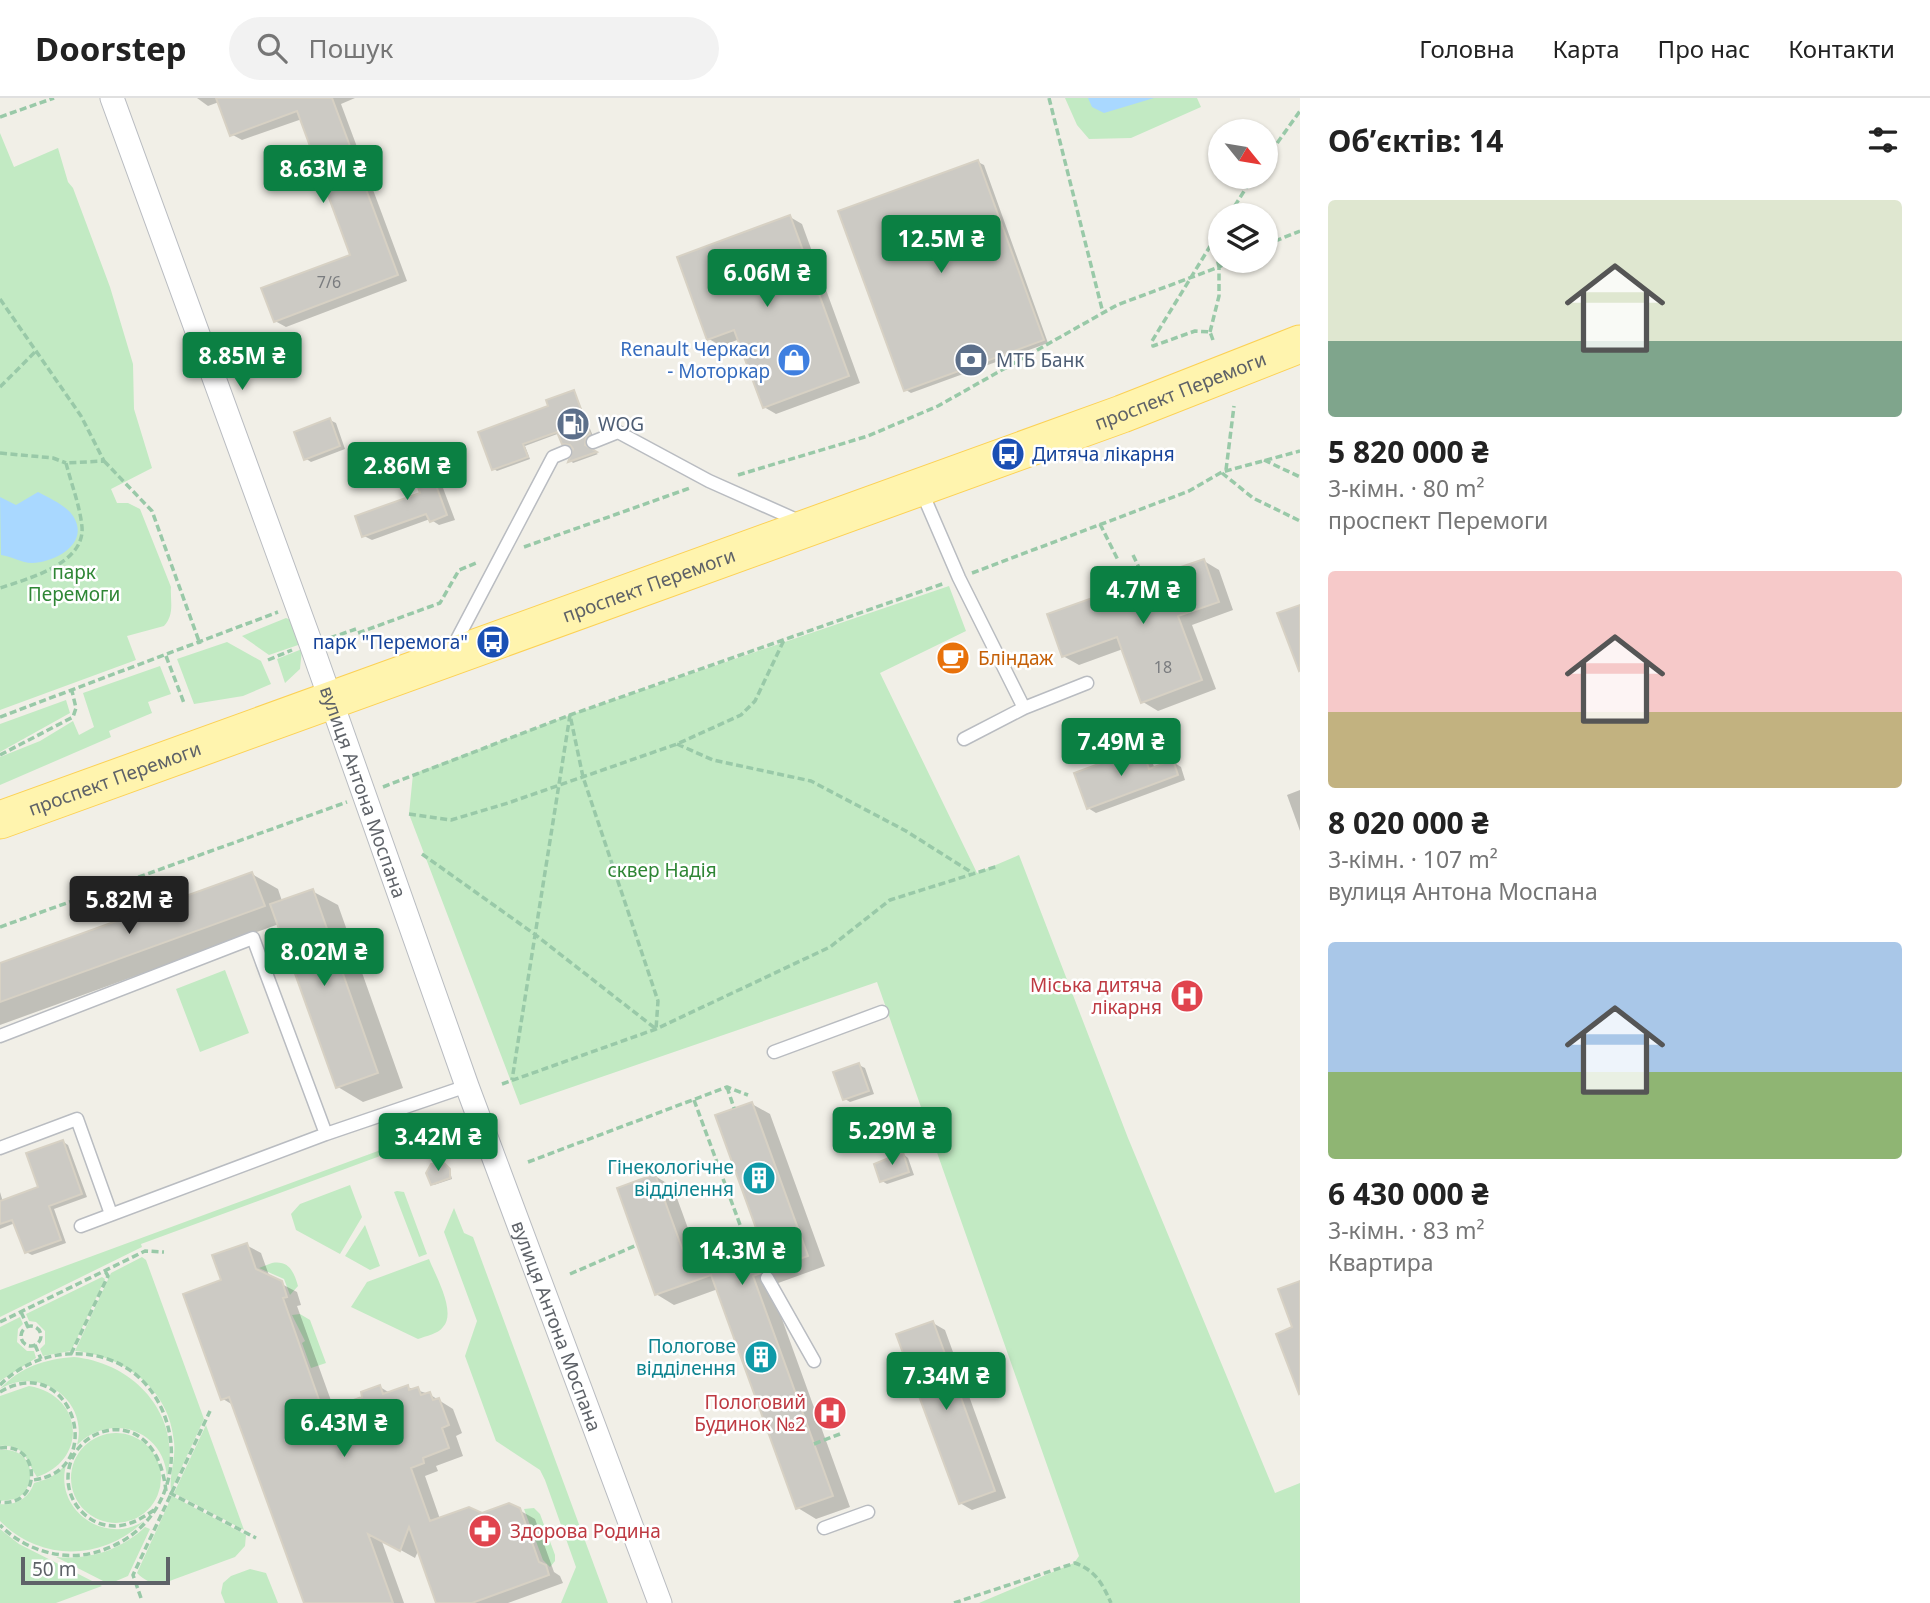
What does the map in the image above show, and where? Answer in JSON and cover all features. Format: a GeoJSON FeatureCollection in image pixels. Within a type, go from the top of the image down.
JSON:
{"type":"FeatureCollection","features":[{"type":"Feature","properties":{"kind":"main road","name":"проспект Перемоги"},"geometry":{"type":"LineString","coordinates":[[0,820],[1299,345]]}},
{"type":"Feature","properties":{"kind":"street","name":"вулиця Антона Моспана"},"geometry":{"type":"LineString","coordinates":[[112,98],[467,1086],[660,1603]]}},
{"type":"Feature","properties":{"kind":"lane"},"geometry":{"type":"LineString","coordinates":[[593,442],[618,432],[709,481],[809,526]]}},
{"type":"Feature","properties":{"kind":"lane"},"geometry":{"type":"LineString","coordinates":[[447,658],[553,457],[565,452]]}},
{"type":"Feature","properties":{"kind":"lane"},"geometry":{"type":"LineString","coordinates":[[919,486],[959,578],[1024,708]]}},
{"type":"Feature","properties":{"kind":"lane"},"geometry":{"type":"LineString","coordinates":[[964,739],[1024,708],[1087,683]]}},
{"type":"Feature","properties":{"kind":"lane"},"geometry":{"type":"LineString","coordinates":[[0,1036],[253,938],[326,1134]]}},
{"type":"Feature","properties":{"kind":"lane"},"geometry":{"type":"LineString","coordinates":[[774,1052],[882,1012]]}},
{"type":"Feature","properties":{"kind":"lane"},"geometry":{"type":"LineString","coordinates":[[81,1226],[326,1134],[467,1086]]}},
{"type":"Feature","properties":{"kind":"lane"},"geometry":{"type":"LineString","coordinates":[[0,1148],[77,1119],[111,1214]]}},
{"type":"Feature","properties":{"kind":"lane"},"geometry":{"type":"LineString","coordinates":[[767,1278],[814,1361]]}},
{"type":"Feature","properties":{"kind":"lane"},"geometry":{"type":"LineString","coordinates":[[824,1528],[868,1512]]}},
{"type":"Feature","properties":{"kind":"path"},"geometry":{"type":"LineString","coordinates":[[0,117],[54,98]]}},
{"type":"Feature","properties":{"kind":"path"},"geometry":{"type":"LineString","coordinates":[[1049,98],[1103,313]]}},
{"type":"Feature","properties":{"kind":"path"},"geometry":{"type":"LineString","coordinates":[[1278,142],[1300,111]]}},
{"type":"Feature","properties":{"kind":"path"},"geometry":{"type":"LineString","coordinates":[[1278,240],[1300,232]]}},
{"type":"Feature","properties":{"kind":"path"},"geometry":{"type":"LineString","coordinates":[[1208,249],[1152,339],[1153,346],[1195,331],[1210,332]]}},
{"type":"Feature","properties":{"kind":"path"},"geometry":{"type":"LineString","coordinates":[[524,547],[709,481],[763,470],[868,436],[938,406],[1103,313],[1208,271]]}},
{"type":"Feature","properties":{"kind":"path"},"geometry":{"type":"LineString","coordinates":[[1213,340],[1210,332],[1219,296],[1219,273]]}},
{"type":"Feature","properties":{"kind":"path"},"geometry":{"type":"LineString","coordinates":[[0,299],[81,416],[104,460],[152,511],[200,643]]}},
{"type":"Feature","properties":{"kind":"path"},"geometry":{"type":"LineString","coordinates":[[0,387],[37,350]]}},
{"type":"Feature","properties":{"kind":"path"},"geometry":{"type":"LineString","coordinates":[[1224,471],[1234,406]]}},
{"type":"Feature","properties":{"kind":"path"},"geometry":{"type":"LineString","coordinates":[[0,927],[364,796],[570,715],[959,578],[1189,491],[1224,471],[1300,451]]}},
{"type":"Feature","properties":{"kind":"path"},"geometry":{"type":"LineString","coordinates":[[0,453],[53,458],[66,463],[104,460]]}},
{"type":"Feature","properties":{"kind":"path"},"geometry":{"type":"LineString","coordinates":[[1262,460],[1300,477]]}},
{"type":"Feature","properties":{"kind":"path"},"geometry":{"type":"LineString","coordinates":[[0,588],[64,561],[77,545],[82,526],[66,463]]}},
{"type":"Feature","properties":{"kind":"path"},"geometry":{"type":"LineString","coordinates":[[1224,471],[1253,498],[1300,521]]}},
{"type":"Feature","properties":{"kind":"path"},"geometry":{"type":"LineString","coordinates":[[1100,523],[1118,560]]}},
{"type":"Feature","properties":{"kind":"path"},"geometry":{"type":"LineString","coordinates":[[1133,555],[1142,574]]}},
{"type":"Feature","properties":{"kind":"path"},"geometry":{"type":"LineString","coordinates":[[358,633],[440,603],[459,570],[475,564]]}},
{"type":"Feature","properties":{"kind":"path"},"geometry":{"type":"LineString","coordinates":[[0,717],[296,605]]}},
{"type":"Feature","properties":{"kind":"path"},"geometry":{"type":"LineString","coordinates":[[408,814],[451,820],[677,744],[741,715],[755,701],[784,640]]}},
{"type":"Feature","properties":{"kind":"path"},"geometry":{"type":"LineString","coordinates":[[166,656],[184,703]]}},
{"type":"Feature","properties":{"kind":"path"},"geometry":{"type":"LineString","coordinates":[[0,755],[73,717],[76,708],[72,691]]}},
{"type":"Feature","properties":{"kind":"path"},"geometry":{"type":"LineString","coordinates":[[570,715],[583,777],[658,1001],[656,1030]]}},
{"type":"Feature","properties":{"kind":"path"},"geometry":{"type":"LineString","coordinates":[[512,1080],[533,933],[570,715]]}},
{"type":"Feature","properties":{"kind":"path"},"geometry":{"type":"LineString","coordinates":[[677,744],[713,760],[811,781],[906,831],[974,874]]}},
{"type":"Feature","properties":{"kind":"path"},"geometry":{"type":"LineString","coordinates":[[422,854],[533,933],[656,1030]]}},
{"type":"Feature","properties":{"kind":"path"},"geometry":{"type":"LineString","coordinates":[[502,1084],[656,1030],[830,947],[890,900],[998,866]]}},
{"type":"Feature","properties":{"kind":"path"},"geometry":{"type":"LineString","coordinates":[[727,1087],[734,1108]]}},
{"type":"Feature","properties":{"kind":"path"},"geometry":{"type":"LineString","coordinates":[[528,1162],[727,1087],[748,1095]]}},
{"type":"Feature","properties":{"kind":"path"},"geometry":{"type":"LineString","coordinates":[[694,1100],[746,1241]]}},
{"type":"Feature","properties":{"kind":"path"},"geometry":{"type":"LineString","coordinates":[[570,1274],[637,1245]]}},
{"type":"Feature","properties":{"kind":"path"},"geometry":{"type":"LineString","coordinates":[[0,1322],[149,1250],[164,1252]]}},
{"type":"Feature","properties":{"kind":"path"},"geometry":{"type":"LineString","coordinates":[[71,1354],[108,1276],[105,1270]]}},
{"type":"Feature","properties":{"kind":"path"},"geometry":{"type":"LineString","coordinates":[[21,1312],[28,1327]]}},
{"type":"Feature","properties":{"kind":"path"},"geometry":{"type":"LineString","coordinates":[[28,1327],[34,1327],[41,1333],[40,1341],[35,1345],[28,1346],[22,1340],[22,1331],[28,1327]]}},
{"type":"Feature","properties":{"kind":"path"},"geometry":{"type":"LineString","coordinates":[[35,1345],[41,1359]]}},
{"type":"Feature","properties":{"kind":"path"},"geometry":{"type":"LineString","coordinates":[[0,1385],[23,1367],[41,1359],[71,1354],[91,1356],[124,1368],[155,1398],[172,1439],[171,1474],[158,1506],[135,1533],[113,1546],[88,1554],[70,1556],[36,1549],[0,1525]]}},
{"type":"Feature","properties":{"kind":"path"},"geometry":{"type":"LineString","coordinates":[[0,1392],[29,1383],[52,1390],[69,1406],[76,1428],[68,1471],[70,1494],[75,1504],[92,1520],[103,1524],[126,1525],[158,1506]]}},
{"type":"Feature","properties":{"kind":"path"},"geometry":{"type":"LineString","coordinates":[[141,1598],[133,1575],[210,1411]]}},
{"type":"Feature","properties":{"kind":"path"},"geometry":{"type":"LineString","coordinates":[[33,1480],[59,1469],[95,1435],[117,1430],[129,1432],[139,1436],[156,1452],[161,1462],[166,1491],[256,1538]]}},
{"type":"Feature","properties":{"kind":"path"},"geometry":{"type":"LineString","coordinates":[[814,1444],[840,1434]]}},
{"type":"Feature","properties":{"kind":"path"},"geometry":{"type":"LineString","coordinates":[[0,1448],[13,1448],[22,1453],[33,1469],[33,1480],[24,1496],[16,1501],[0,1502]]}},
{"type":"Feature","properties":{"kind":"path"},"geometry":{"type":"LineString","coordinates":[[954,1603],[1074,1563],[1091,1569],[1101,1581],[1111,1603]]}},
{"type":"Feature","properties":{"kind":"green space"},"geometry":{"type":"Polygon","coordinates":[[[1065,98],[1197,98],[1201,107],[1131,138],[1089,139],[1077,125],[1065,98]]]}},
{"type":"Feature","properties":{"kind":"green space","name":"парк Перемоги"},"geometry":{"type":"Polygon","coordinates":[[[0,133],[14,167],[58,148],[68,182],[73,188],[110,287],[133,364],[134,409],[152,468],[111,489],[117,503],[128,503],[140,509],[171,587],[171,607],[170,617],[164,626],[127,636],[136,660],[0,710],[0,133]]]}},
{"type":"Feature","properties":{"kind":"green space","name":"сквер Надія"},"geometry":{"type":"Polygon","coordinates":[[[949,586],[966,631],[880,673],[977,873],[1019,855],[1128,1138],[1275,1493],[1300,1483],[1300,1603],[979,1603],[1074,1563],[1079,1556],[877,982],[520,1105],[409,814],[413,774],[570,715],[949,586]]]}},
{"type":"Feature","properties":{"kind":"green space"},"geometry":{"type":"Polygon","coordinates":[[[286,618],[291,620],[301,644],[269,655],[242,636],[286,618]]]}},
{"type":"Feature","properties":{"kind":"green space"},"geometry":{"type":"Polygon","coordinates":[[[227,642],[261,661],[271,684],[243,696],[194,704],[177,659],[227,642]]]}},
{"type":"Feature","properties":{"kind":"green space"},"geometry":{"type":"Polygon","coordinates":[[[302,649],[300,669],[285,683],[277,659],[302,649]]]}},
{"type":"Feature","properties":{"kind":"green space"},"geometry":{"type":"Polygon","coordinates":[[[160,666],[171,694],[148,702],[152,713],[109,731],[111,737],[0,785],[0,757],[40,741],[73,721],[79,735],[94,727],[83,693],[160,666]]]}},
{"type":"Feature","properties":{"kind":"green space"},"geometry":{"type":"Polygon","coordinates":[[[66,700],[70,713],[0,752],[0,724],[66,700]]]}},
{"type":"Feature","properties":{"kind":"green space"},"geometry":{"type":"Polygon","coordinates":[[[225,970],[249,1033],[200,1052],[176,989],[225,970]]]}},
{"type":"Feature","properties":{"kind":"green space"},"geometry":{"type":"Polygon","coordinates":[[[427,1133],[429,1138],[141,1244],[142,1247],[0,1317],[0,1290],[427,1133]]]}},
{"type":"Feature","properties":{"kind":"green space"},"geometry":{"type":"Polygon","coordinates":[[[350,1185],[362,1217],[340,1254],[296,1230],[291,1214],[300,1204],[350,1185]]]}},
{"type":"Feature","properties":{"kind":"green space"},"geometry":{"type":"Polygon","coordinates":[[[394,1192],[404,1192],[427,1254],[419,1257],[394,1192]]]}},
{"type":"Feature","properties":{"kind":"green space"},"geometry":{"type":"Polygon","coordinates":[[[454,1208],[464,1233],[473,1237],[608,1603],[561,1603],[576,1567],[545,1480],[540,1470],[496,1441],[465,1356],[477,1321],[444,1232],[454,1208]]]}},
{"type":"Feature","properties":{"kind":"green space"},"geometry":{"type":"Polygon","coordinates":[[[365,1225],[380,1266],[370,1270],[345,1256],[365,1225]]]}},
{"type":"Feature","properties":{"kind":"green space"},"geometry":{"type":"Polygon","coordinates":[[[142,1257],[146,1260],[204,1419],[171,1490],[174,1442],[171,1423],[154,1391],[127,1368],[93,1354],[75,1351],[111,1273],[142,1257]]]}},
{"type":"Feature","properties":{"kind":"green space"},"geometry":{"type":"Polygon","coordinates":[[[429,1259],[444,1293],[448,1312],[447,1320],[438,1331],[418,1339],[351,1307],[367,1282],[429,1259]]]}},
{"type":"Feature","properties":{"kind":"green space"},"geometry":{"type":"Polygon","coordinates":[[[272,1263],[283,1263],[292,1272],[298,1286],[290,1295],[284,1279],[259,1268],[272,1263]]]}},
{"type":"Feature","properties":{"kind":"green space"},"geometry":{"type":"Polygon","coordinates":[[[102,1277],[105,1279],[71,1351],[43,1356],[40,1349],[45,1344],[45,1331],[36,1322],[29,1321],[26,1314],[102,1277]]]}},
{"type":"Feature","properties":{"kind":"green space"},"geometry":{"type":"Polygon","coordinates":[[[300,1314],[310,1320],[326,1363],[311,1368],[302,1343],[305,1341],[292,1315],[300,1314]]]}},
{"type":"Feature","properties":{"kind":"green space"},"geometry":{"type":"Polygon","coordinates":[[[20,1317],[23,1324],[18,1329],[17,1342],[27,1351],[34,1351],[36,1358],[0,1381],[0,1327],[20,1317]]]}},
{"type":"Feature","properties":{"kind":"green space"},"geometry":{"type":"Polygon","coordinates":[[[74,1357],[96,1361],[116,1369],[134,1381],[149,1396],[160,1413],[167,1433],[170,1454],[167,1477],[164,1460],[146,1437],[119,1428],[105,1429],[90,1435],[77,1445],[79,1429],[76,1414],[58,1391],[45,1384],[30,1381],[0,1389],[16,1375],[34,1366],[74,1357]]]}},
{"type":"Feature","properties":{"kind":"green space"},"geometry":{"type":"Polygon","coordinates":[[[29,1386],[47,1392],[60,1401],[69,1414],[73,1428],[72,1443],[65,1456],[54,1468],[37,1477],[20,1451],[9,1446],[0,1446],[0,1396],[29,1386]]]}},
{"type":"Feature","properties":{"kind":"green space"},"geometry":{"type":"Polygon","coordinates":[[[206,1425],[244,1530],[174,1493],[206,1425]]]}},
{"type":"Feature","properties":{"kind":"green space"},"geometry":{"type":"Polygon","coordinates":[[[116,1433],[133,1437],[148,1446],[157,1461],[161,1478],[157,1495],[148,1510],[133,1519],[116,1523],[99,1519],[84,1510],[75,1495],[71,1478],[75,1461],[84,1446],[99,1437],[116,1433]]]}},
{"type":"Feature","properties":{"kind":"green space"},"geometry":{"type":"Polygon","coordinates":[[[0,1450],[18,1453],[28,1463],[28,1486],[16,1499],[0,1501],[0,1450]]]}},
{"type":"Feature","properties":{"kind":"green space"},"geometry":{"type":"Polygon","coordinates":[[[66,1465],[64,1481],[68,1496],[75,1509],[86,1519],[99,1526],[114,1529],[129,1528],[144,1521],[110,1544],[72,1551],[52,1550],[34,1544],[0,1521],[0,1504],[21,1500],[29,1493],[34,1483],[50,1478],[66,1465]]]}},
{"type":"Feature","properties":{"kind":"green space"},"geometry":{"type":"Polygon","coordinates":[[[172,1496],[246,1535],[245,1546],[235,1557],[164,1583],[146,1580],[137,1573],[172,1496]]]}},
{"type":"Feature","properties":{"kind":"green space"},"geometry":{"type":"Polygon","coordinates":[[[534,1508],[540,1514],[555,1555],[555,1561],[550,1567],[543,1560],[524,1509],[534,1508]]]}},
{"type":"Feature","properties":{"kind":"green space"},"geometry":{"type":"Polygon","coordinates":[[[145,1527],[150,1529],[128,1576],[109,1584],[56,1557],[81,1557],[104,1552],[126,1542],[145,1527]]]}},
{"type":"Feature","properties":{"kind":"green space"},"geometry":{"type":"Polygon","coordinates":[[[0,1529],[19,1544],[102,1586],[56,1603],[0,1603],[0,1529]]]}},
{"type":"Feature","properties":{"kind":"green space"},"geometry":{"type":"Polygon","coordinates":[[[250,1569],[266,1573],[278,1603],[225,1603],[221,1593],[223,1583],[231,1576],[250,1569]]]}},
{"type":"Feature","properties":{"kind":"water"},"geometry":{"type":"Polygon","coordinates":[[[1088,98],[1154,98],[1104,113],[1092,107],[1088,98]]]}},
{"type":"Feature","properties":{"kind":"water"},"geometry":{"type":"Polygon","coordinates":[[[38,492],[70,512],[78,532],[75,541],[61,554],[42,562],[28,563],[1,555],[0,497],[16,505],[38,492]]]}},
{"type":"Feature","properties":{"kind":"building"},"geometry":{"type":"Polygon","coordinates":[[[216,98],[332,98],[398,275],[274,322],[261,288],[350,255],[297,111],[230,136],[216,98]]]}},
{"type":"Feature","properties":{"kind":"building"},"geometry":{"type":"Polygon","coordinates":[[[978,160],[1044,340],[904,391],[838,211],[978,160]]]}},
{"type":"Feature","properties":{"kind":"building"},"geometry":{"type":"Polygon","coordinates":[[[790,215],[849,376],[763,408],[734,330],[707,340],[677,257],[790,215]]]}},
{"type":"Feature","properties":{"kind":"building"},"geometry":{"type":"Polygon","coordinates":[[[574,390],[590,434],[586,437],[585,445],[597,452],[568,462],[573,449],[570,445],[562,444],[557,432],[523,444],[528,457],[492,470],[478,432],[548,406],[546,400],[574,390]]]}},
{"type":"Feature","properties":{"kind":"building"},"geometry":{"type":"Polygon","coordinates":[[[330,418],[340,446],[304,460],[294,432],[330,418]]]}},
{"type":"Feature","properties":{"kind":"building"},"geometry":{"type":"Polygon","coordinates":[[[423,450],[447,515],[430,522],[426,514],[362,537],[355,516],[420,493],[407,456],[423,450]]]}},
{"type":"Feature","properties":{"kind":"building"},"geometry":{"type":"Polygon","coordinates":[[[1204,559],[1219,602],[1178,616],[1202,680],[1141,703],[1117,637],[1062,657],[1047,614],[1135,583],[1133,578],[1142,574],[1151,571],[1152,577],[1204,559]]]}},
{"type":"Feature","properties":{"kind":"building"},"geometry":{"type":"Polygon","coordinates":[[[1300,605],[1300,670],[1299,671],[1277,613],[1300,605]]]}},
{"type":"Feature","properties":{"kind":"building"},"geometry":{"type":"Polygon","coordinates":[[[1142,748],[1149,769],[1173,760],[1178,775],[1087,809],[1074,773],[1142,748]]]}},
{"type":"Feature","properties":{"kind":"building"},"geometry":{"type":"Polygon","coordinates":[[[252,872],[265,906],[0,1002],[0,963],[252,872]]]}},
{"type":"Feature","properties":{"kind":"building"},"geometry":{"type":"Polygon","coordinates":[[[313,889],[378,1073],[336,1088],[270,904],[313,889]]]}},
{"type":"Feature","properties":{"kind":"building"},"geometry":{"type":"Polygon","coordinates":[[[859,1063],[869,1091],[843,1100],[833,1072],[859,1063]]]}},
{"type":"Feature","properties":{"kind":"building"},"geometry":{"type":"Polygon","coordinates":[[[752,1102],[808,1256],[753,1276],[833,1496],[796,1509],[711,1275],[655,1295],[617,1188],[655,1174],[686,1259],[757,1231],[715,1115],[752,1102]]]}},
{"type":"Feature","properties":{"kind":"building"},"geometry":{"type":"Polygon","coordinates":[[[63,1140],[82,1194],[49,1206],[61,1240],[25,1253],[12,1220],[0,1224],[0,1201],[38,1187],[26,1153],[63,1140]]]}},
{"type":"Feature","properties":{"kind":"building"},"geometry":{"type":"Polygon","coordinates":[[[903,1152],[909,1172],[880,1182],[874,1164],[903,1152]]]}},
{"type":"Feature","properties":{"kind":"building"},"geometry":{"type":"Polygon","coordinates":[[[442,1161],[450,1169],[450,1178],[431,1185],[426,1173],[431,1164],[442,1161]]]}},
{"type":"Feature","properties":{"kind":"building"},"geometry":{"type":"Polygon","coordinates":[[[247,1243],[256,1269],[282,1281],[287,1297],[283,1298],[323,1411],[362,1397],[361,1392],[380,1385],[383,1394],[408,1385],[409,1390],[418,1387],[421,1395],[430,1392],[433,1400],[439,1398],[449,1425],[442,1428],[449,1448],[423,1458],[424,1463],[411,1468],[430,1521],[469,1507],[482,1513],[509,1503],[520,1508],[539,1562],[546,1565],[549,1575],[472,1603],[436,1603],[409,1527],[400,1551],[368,1534],[393,1603],[304,1603],[229,1397],[221,1400],[183,1294],[221,1280],[212,1255],[247,1243]]]}},
{"type":"Feature","properties":{"kind":"building"},"geometry":{"type":"Polygon","coordinates":[[[1300,1281],[1299,1394],[1276,1334],[1292,1327],[1278,1289],[1300,1281]]]}},
{"type":"Feature","properties":{"kind":"building"},"geometry":{"type":"Polygon","coordinates":[[[933,1321],[995,1491],[959,1504],[896,1334],[933,1321]]]}},
{"type":"Feature","properties":{"kind":"place","name":"Renault Черкаси - Моторкар"},"geometry":{"type":"Point","coordinates":[794,360]}},
{"type":"Feature","properties":{"kind":"place","name":"МТБ Банк"},"geometry":{"type":"Point","coordinates":[971,360]}},
{"type":"Feature","properties":{"kind":"place","name":"WOG"},"geometry":{"type":"Point","coordinates":[573,424]}},
{"type":"Feature","properties":{"kind":"place","name":"Дитяча лікарня"},"geometry":{"type":"Point","coordinates":[1008,454]}},
{"type":"Feature","properties":{"kind":"place","name":"парк \"Перемога\""},"geometry":{"type":"Point","coordinates":[493,642]}},
{"type":"Feature","properties":{"kind":"place","name":"Бліндаж"},"geometry":{"type":"Point","coordinates":[953,658]}},
{"type":"Feature","properties":{"kind":"place","name":"Міська дитяча лікарня"},"geometry":{"type":"Point","coordinates":[1187,996]}},
{"type":"Feature","properties":{"kind":"place","name":"Гінекологічне відділення"},"geometry":{"type":"Point","coordinates":[759,1178]}},
{"type":"Feature","properties":{"kind":"place","name":"Пологове відділення"},"geometry":{"type":"Point","coordinates":[761,1357]}},
{"type":"Feature","properties":{"kind":"place","name":"Пологовий Будинок №2"},"geometry":{"type":"Point","coordinates":[830,1413]}},
{"type":"Feature","properties":{"kind":"place","name":"Здорова Родина"},"geometry":{"type":"Point","coordinates":[485,1531]}}]}
